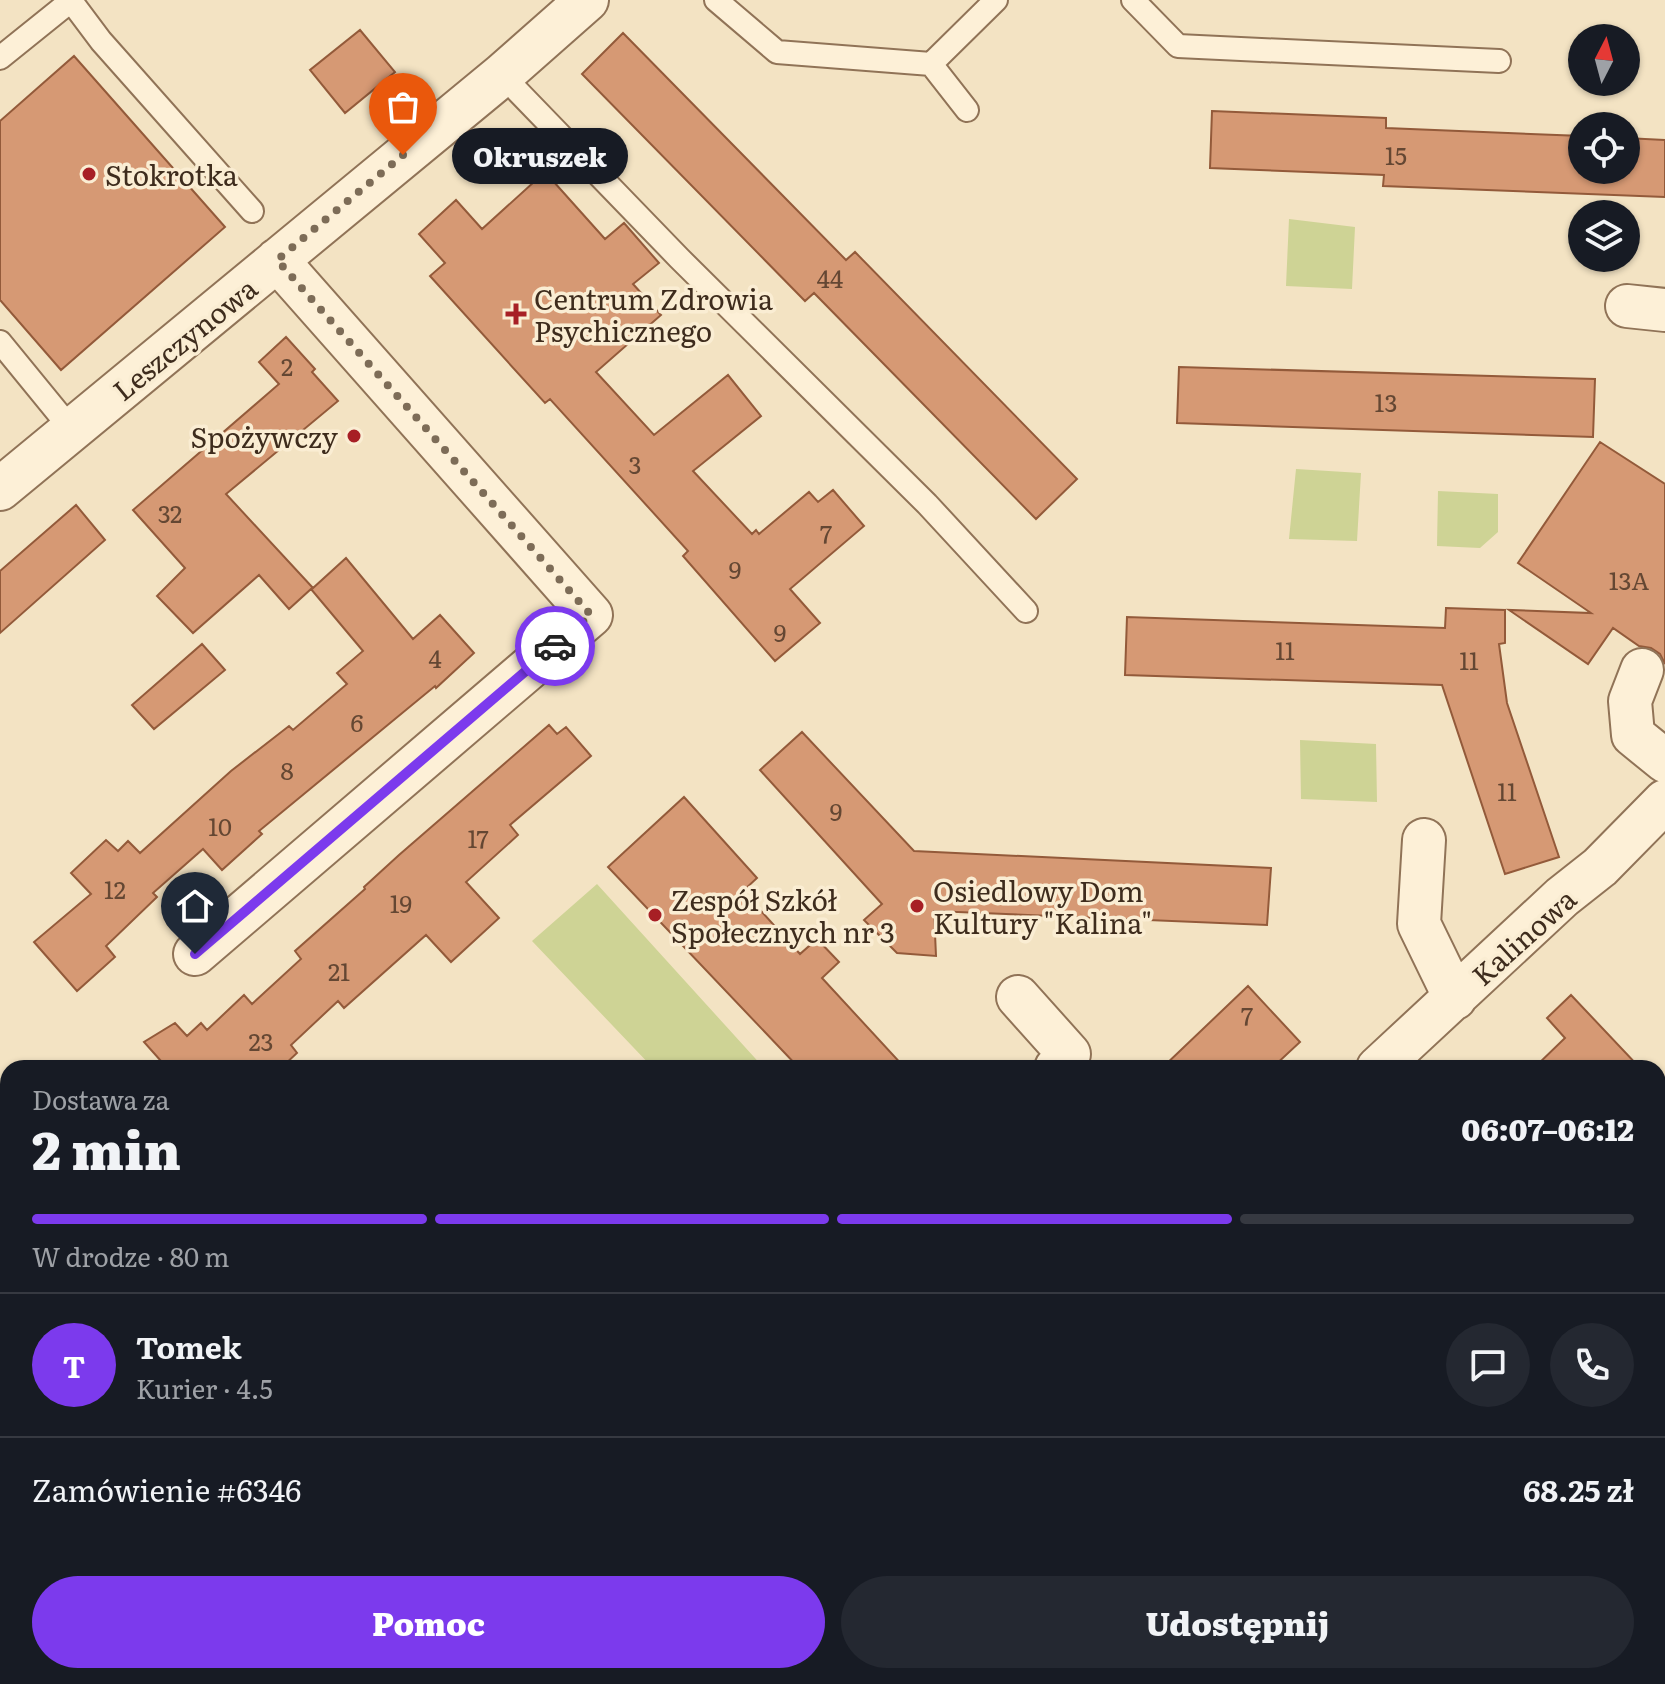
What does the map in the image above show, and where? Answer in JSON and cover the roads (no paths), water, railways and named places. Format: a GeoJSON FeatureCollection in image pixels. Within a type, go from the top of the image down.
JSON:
{"type":"FeatureCollection","features":[{"type":"Feature","properties":{"kind":"street","name":"Leszczynowa"},"geometry":{"type":"LineString","coordinates":[[0,489],[502,75],[587,0]]}},
{"type":"Feature","properties":{"kind":"street"},"geometry":{"type":"LineString","coordinates":[[195,954],[591,615],[277,260]]}},
{"type":"Feature","properties":{"kind":"street"},"geometry":{"type":"LineString","coordinates":[[1642,670],[1630,701],[1633,735],[1665,761]]}},
{"type":"Feature","properties":{"kind":"street","name":"Kalinowa"},"geometry":{"type":"LineString","coordinates":[[1387,1060],[1562,897],[1600,867],[1665,801]]}},
{"type":"Feature","properties":{"kind":"street"},"geometry":{"type":"LineString","coordinates":[[1424,840],[1419,924],[1455,998]]}},
{"type":"Feature","properties":{"kind":"street"},"geometry":{"type":"LineString","coordinates":[[1018,997],[1069,1054],[1063,1060]]}},
{"type":"Feature","properties":{"kind":"lane"},"geometry":{"type":"LineString","coordinates":[[0,58],[72,0],[101,41],[252,211]]}},
{"type":"Feature","properties":{"kind":"lane"},"geometry":{"type":"LineString","coordinates":[[716,0],[777,52],[931,64],[967,110]]}},
{"type":"Feature","properties":{"kind":"lane"},"geometry":{"type":"LineString","coordinates":[[931,64],[996,0]]}},
{"type":"Feature","properties":{"kind":"lane"},"geometry":{"type":"LineString","coordinates":[[1133,0],[1178,46],[1499,61]]}},
{"type":"Feature","properties":{"kind":"lane"},"geometry":{"type":"LineString","coordinates":[[502,75],[679,258],[927,504],[1026,611]]}},
{"type":"Feature","properties":{"kind":"lane"},"geometry":{"type":"LineString","coordinates":[[0,342],[72,430]]}},
{"type":"Feature","properties":{"kind":"place","name":"Okruszek"},"geometry":{"type":"Point","coordinates":[403,155]}},
{"type":"Feature","properties":{"kind":"place","name":"Stokrotka"},"geometry":{"type":"Point","coordinates":[89,174]}},
{"type":"Feature","properties":{"kind":"place","name":"Centrum Zdrowia Psychicznego"},"geometry":{"type":"Point","coordinates":[516,314]}},
{"type":"Feature","properties":{"kind":"place","name":"Spożywczy"},"geometry":{"type":"Point","coordinates":[354,436]}},
{"type":"Feature","properties":{"kind":"place","name":"Osiedlowy Dom Kultury \"Kalina\""},"geometry":{"type":"Point","coordinates":[917,906]}},
{"type":"Feature","properties":{"kind":"place","name":"Zespół Szkół Społecznych nr 3"},"geometry":{"type":"Point","coordinates":[655,915]}}]}
